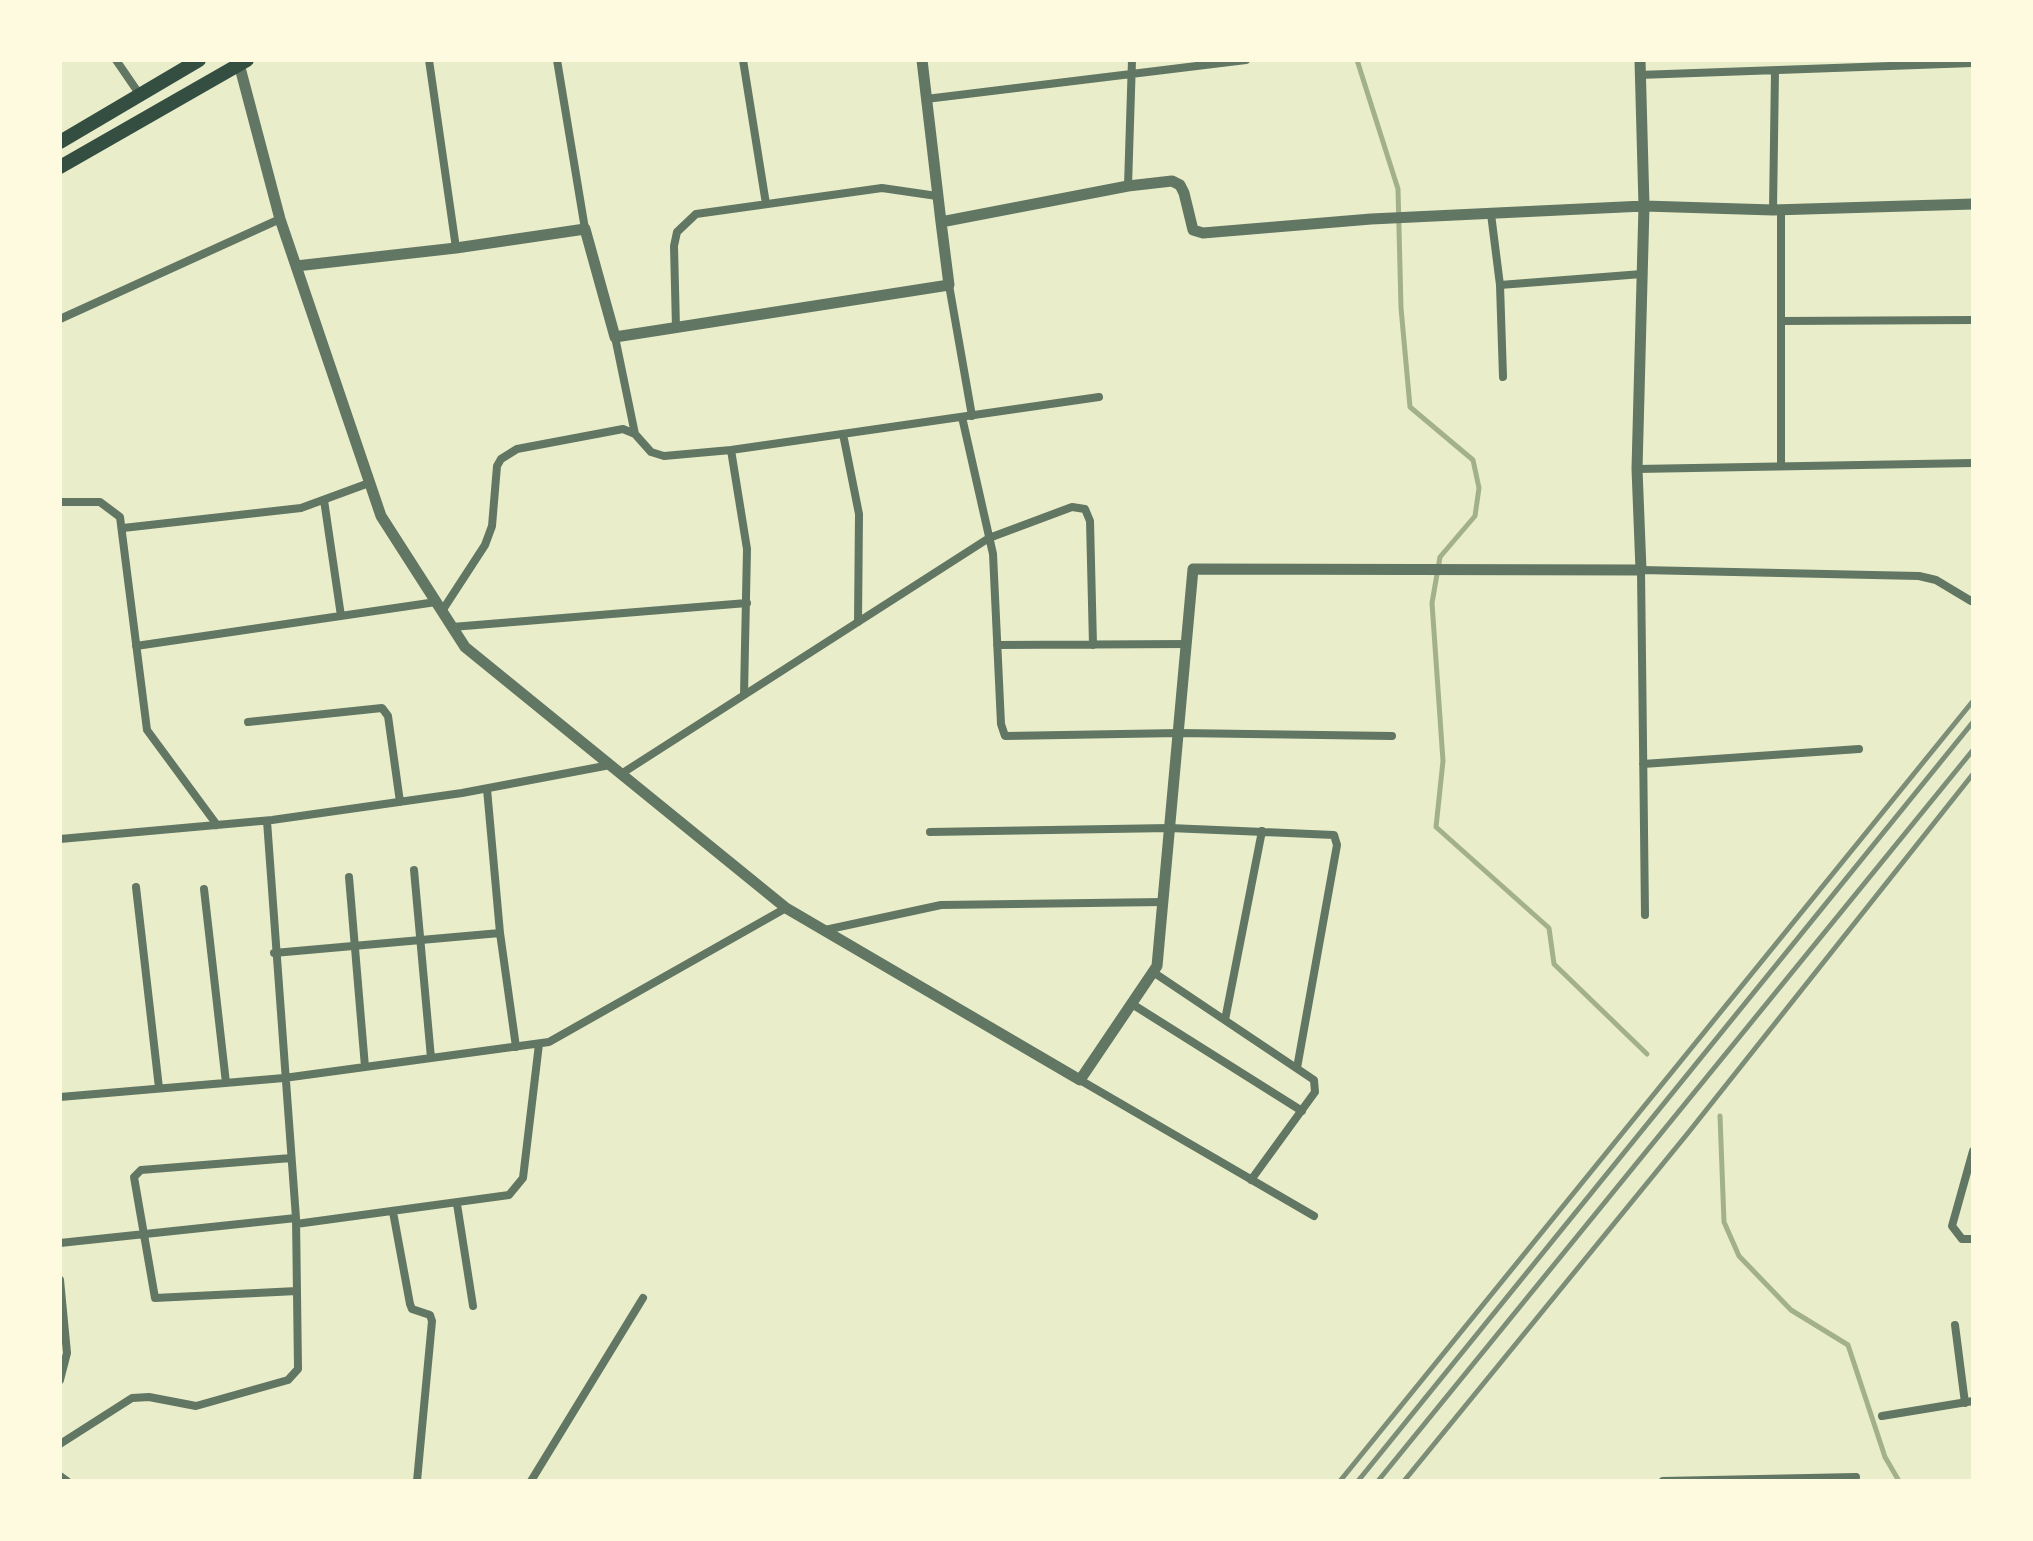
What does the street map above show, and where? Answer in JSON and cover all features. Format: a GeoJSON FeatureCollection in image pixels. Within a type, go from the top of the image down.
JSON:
{"type":"FeatureCollection","features":[{"type":"Feature","properties":{"kind":"main road"},"geometry":{"type":"LineString","coordinates":[[60,142],[199,60]]}},
{"type":"Feature","properties":{"kind":"main road"},"geometry":{"type":"LineString","coordinates":[[60,167],[242,61]]}},
{"type":"Feature","properties":{"kind":"street"},"geometry":{"type":"LineString","coordinates":[[116,60],[140,95]]}},
{"type":"Feature","properties":{"kind":"street"},"geometry":{"type":"LineString","coordinates":[[429,60],[456,248]]}},
{"type":"Feature","properties":{"kind":"street"},"geometry":{"type":"LineString","coordinates":[[557,60],[585,229],[615,337],[635,434]]}},
{"type":"Feature","properties":{"kind":"street"},"geometry":{"type":"LineString","coordinates":[[743,60],[766,204]]}},
{"type":"Feature","properties":{"kind":"street"},"geometry":{"type":"LineString","coordinates":[[922,60],[949,285],[972,416]]}},
{"type":"Feature","properties":{"kind":"street"},"geometry":{"type":"LineString","coordinates":[[1128,186],[1132,60]]}},
{"type":"Feature","properties":{"kind":"street"},"geometry":{"type":"LineString","coordinates":[[926,99],[1246,60]]}},
{"type":"Feature","properties":{"kind":"street"},"geometry":{"type":"LineString","coordinates":[[1640,60],[1644,206],[1637,469],[1645,915]]}},
{"type":"Feature","properties":{"kind":"street"},"geometry":{"type":"LineString","coordinates":[[242,61],[280,219],[381,516],[465,647],[786,908],[1314,1216]]}},
{"type":"Feature","properties":{"kind":"street"},"geometry":{"type":"LineString","coordinates":[[1639,75],[1973,63]]}},
{"type":"Feature","properties":{"kind":"street"},"geometry":{"type":"LineString","coordinates":[[1775,71],[1782,321],[1781,466]]}},
{"type":"Feature","properties":{"kind":"street"},"geometry":{"type":"LineString","coordinates":[[941,222],[1128,186],[1172,181],[1180,185],[1190,224],[1203,233],[1420,216],[1644,206],[1777,210],[1973,204]]}},
{"type":"Feature","properties":{"kind":"street"},"geometry":{"type":"LineString","coordinates":[[676,328],[674,246],[677,232],[696,214],[882,188],[937,196]]}},
{"type":"Feature","properties":{"kind":"street"},"geometry":{"type":"LineString","coordinates":[[1491,214],[1500,285],[1503,377]]}},
{"type":"Feature","properties":{"kind":"street"},"geometry":{"type":"LineString","coordinates":[[60,319],[280,219]]}},
{"type":"Feature","properties":{"kind":"street"},"geometry":{"type":"LineString","coordinates":[[296,266],[456,248],[585,229]]}},
{"type":"Feature","properties":{"kind":"street"},"geometry":{"type":"LineString","coordinates":[[1500,285],[1642,274]]}},
{"type":"Feature","properties":{"kind":"street"},"geometry":{"type":"LineString","coordinates":[[615,337],[949,285]]}},
{"type":"Feature","properties":{"kind":"street"},"geometry":{"type":"LineString","coordinates":[[1782,321],[1973,320]]}},
{"type":"Feature","properties":{"kind":"street"},"geometry":{"type":"LineString","coordinates":[[136,646],[341,616],[439,607],[489,537],[497,466],[501,459],[517,449],[623,429],[635,434],[651,452],[664,456],[731,450],[1099,397]]}},
{"type":"Feature","properties":{"kind":"street"},"geometry":{"type":"LineString","coordinates":[[962,417],[989,538],[1001,724],[1005,736],[1179,733],[1392,736]]}},
{"type":"Feature","properties":{"kind":"street"},"geometry":{"type":"LineString","coordinates":[[843,434],[859,514],[858,622]]}},
{"type":"Feature","properties":{"kind":"street"},"geometry":{"type":"LineString","coordinates":[[731,450],[747,549],[744,695]]}},
{"type":"Feature","properties":{"kind":"street"},"geometry":{"type":"LineString","coordinates":[[1637,469],[1973,463]]}},
{"type":"Feature","properties":{"kind":"street"},"geometry":{"type":"LineString","coordinates":[[123,528],[301,508],[369,483]]}},
{"type":"Feature","properties":{"kind":"street"},"geometry":{"type":"LineString","coordinates":[[324,500],[341,616]]}},
{"type":"Feature","properties":{"kind":"street"},"geometry":{"type":"LineString","coordinates":[[60,502],[100,502],[115,511],[123,528],[147,730],[217,825]]}},
{"type":"Feature","properties":{"kind":"street"},"geometry":{"type":"LineString","coordinates":[[621,774],[989,538],[1072,507],[1085,509],[1090,521],[1093,645]]}},
{"type":"Feature","properties":{"kind":"street"},"geometry":{"type":"LineString","coordinates":[[1080,1080],[1157,966],[1193,569],[1641,570],[1919,576],[1936,580],[1971,601]]}},
{"type":"Feature","properties":{"kind":"street"},"geometry":{"type":"LineString","coordinates":[[452,627],[747,603]]}},
{"type":"Feature","properties":{"kind":"street"},"geometry":{"type":"LineString","coordinates":[[997,645],[1187,644]]}},
{"type":"Feature","properties":{"kind":"street"},"geometry":{"type":"LineString","coordinates":[[248,722],[382,708],[388,716],[400,802]]}},
{"type":"Feature","properties":{"kind":"street"},"geometry":{"type":"LineString","coordinates":[[1643,764],[1859,749]]}},
{"type":"Feature","properties":{"kind":"street"},"geometry":{"type":"LineString","coordinates":[[60,839],[267,821],[487,789],[610,765]]}},
{"type":"Feature","properties":{"kind":"street"},"geometry":{"type":"LineString","coordinates":[[487,789],[500,933],[516,1047]]}},
{"type":"Feature","properties":{"kind":"street"},"geometry":{"type":"LineString","coordinates":[[60,1444],[132,1398],[149,1397],[196,1406],[293,1377],[299,1363],[296,1221],[274,953],[267,821]]}},
{"type":"Feature","properties":{"kind":"street"},"geometry":{"type":"LineString","coordinates":[[930,832],[1170,828],[1329,833],[1337,845],[1297,1068]]}},
{"type":"Feature","properties":{"kind":"street"},"geometry":{"type":"LineString","coordinates":[[1225,1020],[1262,831]]}},
{"type":"Feature","properties":{"kind":"street"},"geometry":{"type":"LineString","coordinates":[[414,870],[431,1058]]}},
{"type":"Feature","properties":{"kind":"street"},"geometry":{"type":"LineString","coordinates":[[349,877],[365,1067]]}},
{"type":"Feature","properties":{"kind":"street"},"geometry":{"type":"LineString","coordinates":[[136,887],[159,1088]]}},
{"type":"Feature","properties":{"kind":"street"},"geometry":{"type":"LineString","coordinates":[[204,889],[226,1083]]}},
{"type":"Feature","properties":{"kind":"street"},"geometry":{"type":"LineString","coordinates":[[824,930],[941,905],[1163,902]]}},
{"type":"Feature","properties":{"kind":"street"},"geometry":{"type":"LineString","coordinates":[[60,1097],[284,1078],[539,1044],[562,1036],[786,908]]}},
{"type":"Feature","properties":{"kind":"street"},"geometry":{"type":"LineString","coordinates":[[274,953],[500,933]]}},
{"type":"Feature","properties":{"kind":"street"},"geometry":{"type":"LineString","coordinates":[[1153,972],[1310,1077],[1316,1086],[1302,1111],[1251,1180]]}},
{"type":"Feature","properties":{"kind":"street"},"geometry":{"type":"LineString","coordinates":[[1132,1004],[1302,1111]]}},
{"type":"Feature","properties":{"kind":"street"},"geometry":{"type":"LineString","coordinates":[[60,1243],[393,1212],[499,1198],[518,1188],[524,1169],[539,1044]]}},
{"type":"Feature","properties":{"kind":"street"},"geometry":{"type":"LineString","coordinates":[[1973,1151],[1952,1226],[1956,1236],[1973,1239]]}},
{"type":"Feature","properties":{"kind":"street"},"geometry":{"type":"LineString","coordinates":[[291,1158],[137,1171],[134,1177],[153,1295],[158,1300],[297,1291]]}},
{"type":"Feature","properties":{"kind":"street"},"geometry":{"type":"LineString","coordinates":[[457,1204],[473,1306]]}},
{"type":"Feature","properties":{"kind":"street"},"geometry":{"type":"LineString","coordinates":[[393,1212],[410,1304],[412,1309],[430,1315],[432,1321],[417,1481]]}},
{"type":"Feature","properties":{"kind":"street"},"geometry":{"type":"LineString","coordinates":[[60,1280],[67,1353],[60,1380]]}},
{"type":"Feature","properties":{"kind":"street"},"geometry":{"type":"LineString","coordinates":[[531,1481],[643,1298]]}},
{"type":"Feature","properties":{"kind":"street"},"geometry":{"type":"LineString","coordinates":[[1882,1416],[1969,1402],[1955,1325]]}},
{"type":"Feature","properties":{"kind":"street"},"geometry":{"type":"LineString","coordinates":[[60,1476],[67,1481]]}},
{"type":"Feature","properties":{"kind":"street"},"geometry":{"type":"LineString","coordinates":[[1663,1481],[1856,1477]]}},
{"type":"Feature","properties":{"kind":"waterway"},"geometry":{"type":"LineString","coordinates":[[1357,60],[1398,189],[1401,308],[1410,407],[1473,460],[1479,488],[1475,516],[1440,557],[1432,603],[1443,761],[1436,827],[1549,928],[1554,964],[1647,1054]]}},
{"type":"Feature","properties":{"kind":"waterway"},"geometry":{"type":"LineString","coordinates":[[1720,1116],[1724,1222],[1739,1256],[1791,1310],[1848,1345],[1885,1457],[1899,1481]]}},
{"type":"Feature","properties":{"kind":"railway"},"geometry":{"type":"LineString","coordinates":[[1340,1481],[1973,701]]}},
{"type":"Feature","properties":{"kind":"railway"},"geometry":{"type":"LineString","coordinates":[[1358,1481],[1973,722]]}},
{"type":"Feature","properties":{"kind":"railway"},"geometry":{"type":"LineString","coordinates":[[1378,1481],[1973,750]]}},
{"type":"Feature","properties":{"kind":"railway"},"geometry":{"type":"LineString","coordinates":[[1404,1481],[1688,1133],[1973,774]]}}]}
